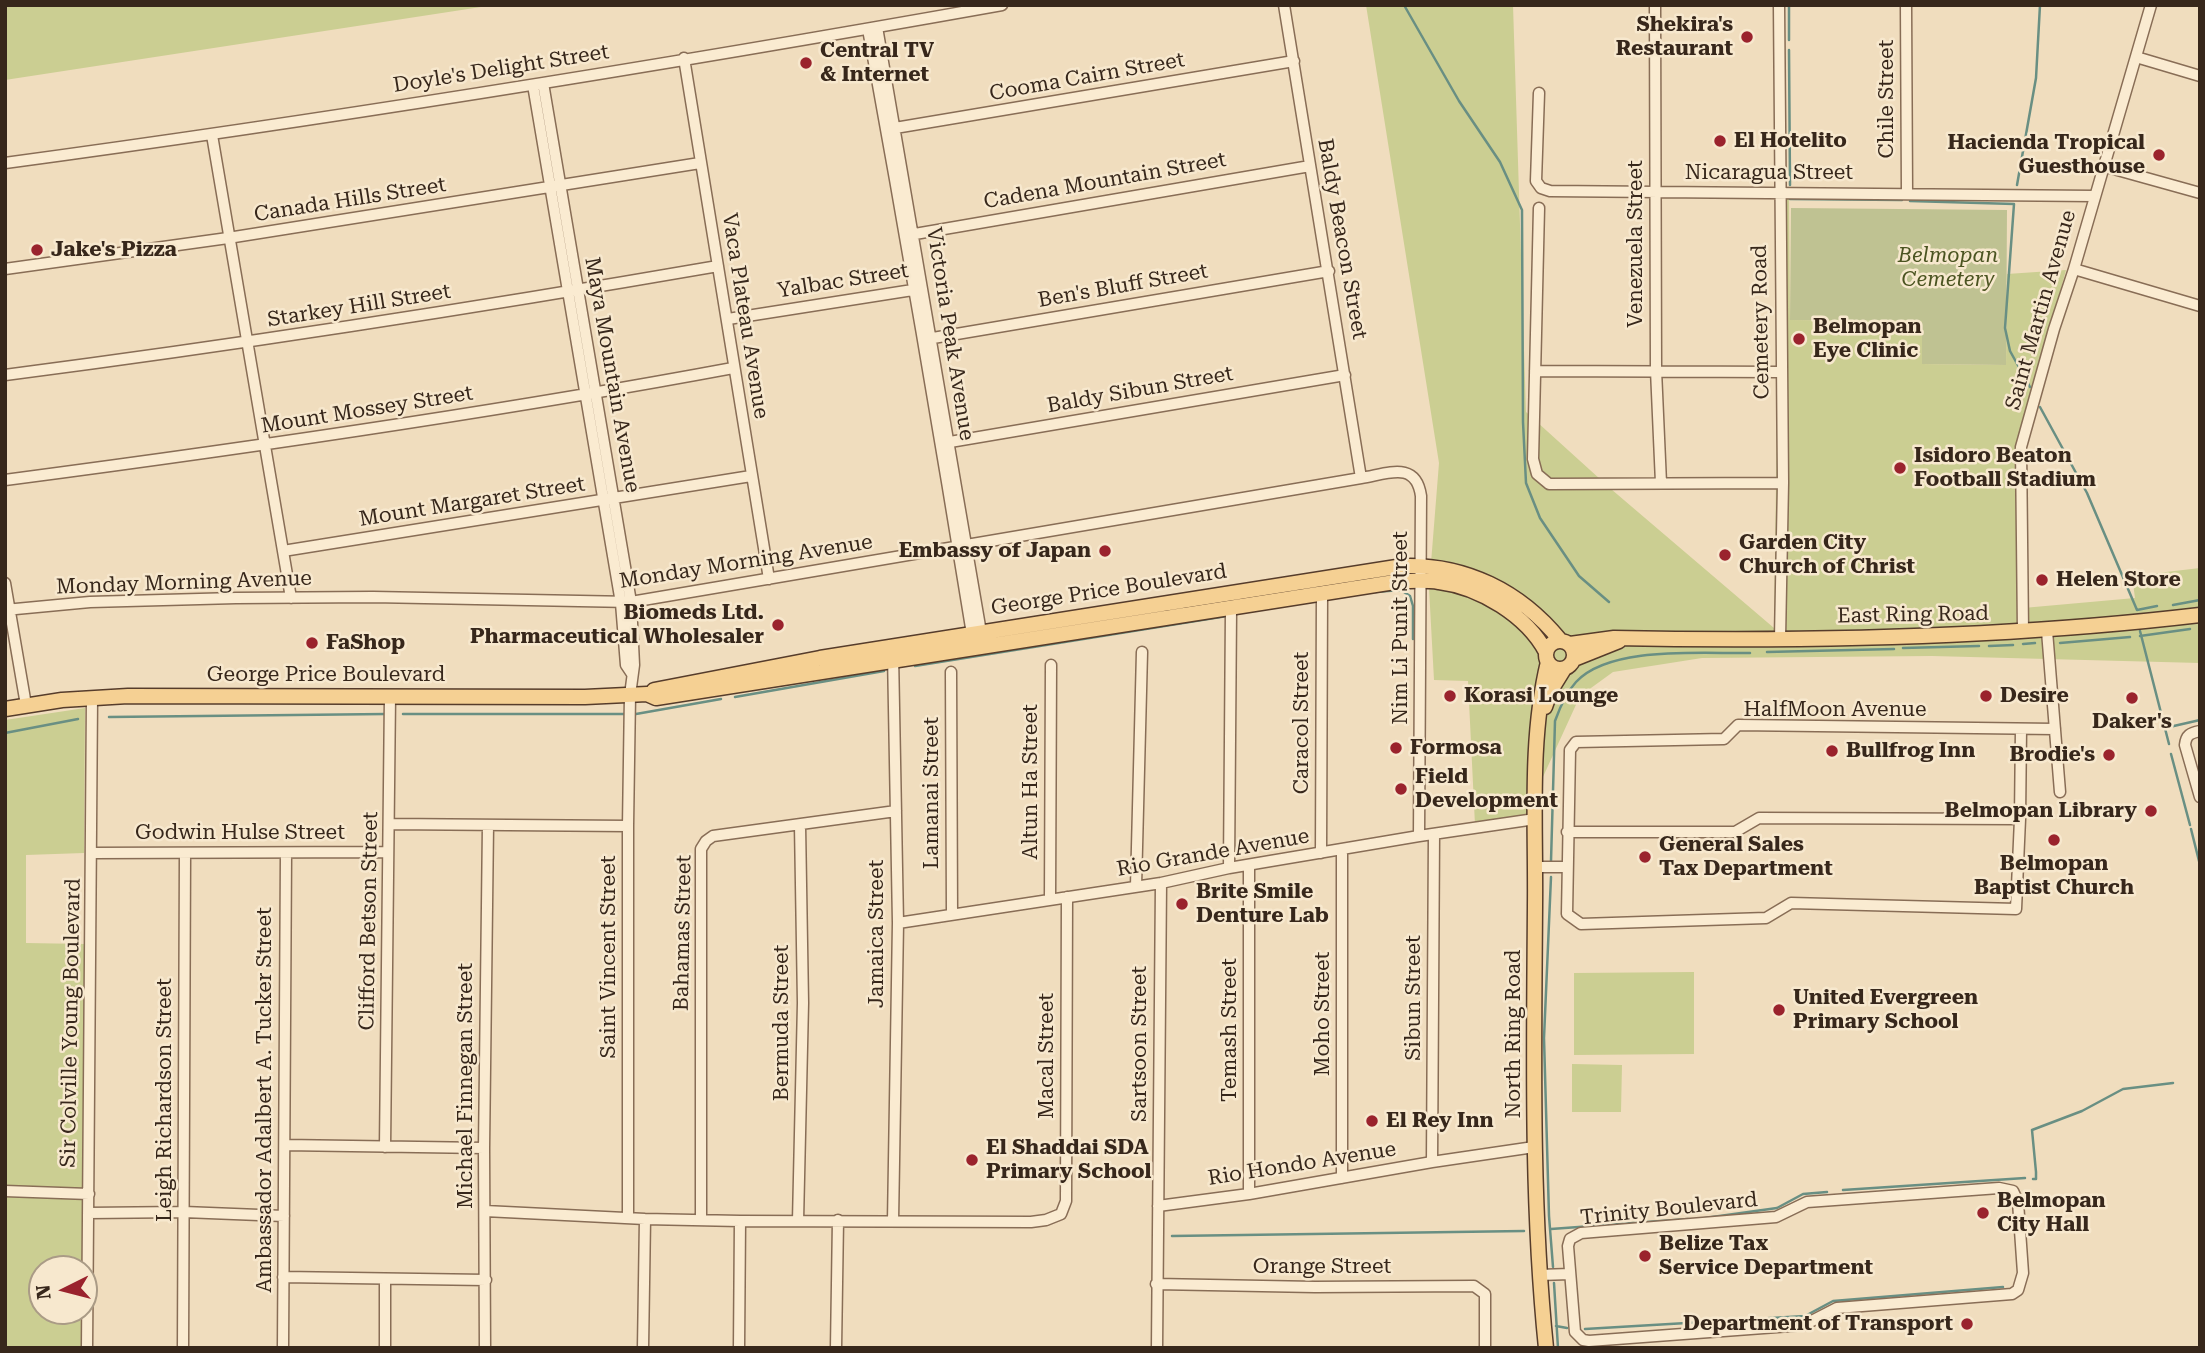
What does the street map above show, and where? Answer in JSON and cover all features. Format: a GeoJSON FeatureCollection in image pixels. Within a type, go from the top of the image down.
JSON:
{"type":"FeatureCollection","features":[{"type":"Feature","properties":{"kind":"main road","name":"George Price Boulevard"},"geometry":{"type":"LineString","coordinates":[[5,709],[92,698],[646,694],[656,698],[893,654],[976,633],[1420,565],[1461,571],[1495,595],[1534,614],[1565,642]]}},
{"type":"Feature","properties":{"kind":"main road","name":"George Price Boulevard"},"geometry":{"type":"LineString","coordinates":[[893,654],[979,648],[1387,582],[1420,581],[1452,584],[1495,595],[1536,637],[1547,657]]}},
{"type":"Feature","properties":{"kind":"main road"},"geometry":{"type":"LineString","coordinates":[[1159,603],[1162,618]]}},
{"type":"Feature","properties":{"kind":"main road","name":"East Ring Road"},"geometry":{"type":"LineString","coordinates":[[1627,638],[1954,636],[2047,631],[2200,615]]}},
{"type":"Feature","properties":{"kind":"main road"},"geometry":{"type":"LineString","coordinates":[[1627,638],[1555,668],[1547,657],[1551,644],[1627,638]]}},
{"type":"Feature","properties":{"kind":"main road"},"geometry":{"type":"LineString","coordinates":[[1565,642],[1574,651],[1569,664]]}},
{"type":"Feature","properties":{"kind":"main road","name":"North Ring Road"},"geometry":{"type":"LineString","coordinates":[[1546,1348],[1539,1275],[1534,1147],[1535,819],[1539,701],[1547,657]]}},
{"type":"Feature","properties":{"kind":"main road","name":"North Ring Road"},"geometry":{"type":"LineString","coordinates":[[1539,721],[1552,690],[1569,664]]}},
{"type":"Feature","properties":{"kind":"street","name":"Doyle's Delight Street"},"geometry":{"type":"LineString","coordinates":[[5,163],[212,135],[538,84],[1002,5]]}},
{"type":"Feature","properties":{"kind":"street","name":"Baldy Beacon Street"},"geometry":{"type":"LineString","coordinates":[[1284,5],[1361,478]]}},
{"type":"Feature","properties":{"kind":"street","name":"Venezuela Street"},"geometry":{"type":"LineString","coordinates":[[1655,5],[1656,370],[1661,483]]}},
{"type":"Feature","properties":{"kind":"street","name":"Cemetery Road"},"geometry":{"type":"LineString","coordinates":[[1779,5],[1783,483],[1780,638]]}},
{"type":"Feature","properties":{"kind":"street","name":"Chile Street"},"geometry":{"type":"LineString","coordinates":[[1906,5],[1907,193]]}},
{"type":"Feature","properties":{"kind":"street","name":"Saint Martin Avenue"},"geometry":{"type":"LineString","coordinates":[[2023,632],[2021,447],[2151,5]]}},
{"type":"Feature","properties":{"kind":"street","name":"Victoria Peak Avenue"},"geometry":{"type":"LineString","coordinates":[[873,28],[911,235],[979,648]]}},
{"type":"Feature","properties":{"kind":"street"},"geometry":{"type":"LineString","coordinates":[[2136,57],[2200,76]]}},
{"type":"Feature","properties":{"kind":"street","name":"Vaca Plateau Avenue"},"geometry":{"type":"LineString","coordinates":[[684,58],[769,579]]}},
{"type":"Feature","properties":{"kind":"street","name":"Cooma Cairn Street"},"geometry":{"type":"LineString","coordinates":[[891,129],[1294,61]]}},
{"type":"Feature","properties":{"kind":"street","name":"Maya Mountain Avenue"},"geometry":{"type":"LineString","coordinates":[[538,84],[626,603],[634,665],[630,695]]}},
{"type":"Feature","properties":{"kind":"street","name":"Nicaragua Street"},"geometry":{"type":"LineString","coordinates":[[1539,93],[1536,181],[1541,188],[1550,191],[2095,196]]}},
{"type":"Feature","properties":{"kind":"street"},"geometry":{"type":"LineString","coordinates":[[212,135],[290,598]]}},
{"type":"Feature","properties":{"kind":"street","name":"Canada Hills Street"},"geometry":{"type":"LineString","coordinates":[[5,269],[556,188],[700,163]]}},
{"type":"Feature","properties":{"kind":"street","name":"Cadena Mountain Street"},"geometry":{"type":"LineString","coordinates":[[911,235],[1310,166]]}},
{"type":"Feature","properties":{"kind":"street"},"geometry":{"type":"LineString","coordinates":[[2103,166],[2200,193]]}},
{"type":"Feature","properties":{"kind":"street"},"geometry":{"type":"LineString","coordinates":[[1539,208],[1533,459],[1537,474],[1549,484],[1783,483]]}},
{"type":"Feature","properties":{"kind":"street","name":"Starkey Hill Street"},"geometry":{"type":"LineString","coordinates":[[5,375],[248,343],[573,292],[718,266]]}},
{"type":"Feature","properties":{"kind":"street"},"geometry":{"type":"LineString","coordinates":[[2074,269],[2200,306]]}},
{"type":"Feature","properties":{"kind":"street","name":"Ben's Bluff Street"},"geometry":{"type":"LineString","coordinates":[[928,339],[1328,271]]}},
{"type":"Feature","properties":{"kind":"street","name":"Yalbac Street"},"geometry":{"type":"LineString","coordinates":[[728,319],[918,289]]}},
{"type":"Feature","properties":{"kind":"street","name":"Mount Mossey Street"},"geometry":{"type":"LineString","coordinates":[[5,480],[265,446],[592,394],[733,368]]}},
{"type":"Feature","properties":{"kind":"street"},"geometry":{"type":"LineString","coordinates":[[1535,370],[1781,372]]}},
{"type":"Feature","properties":{"kind":"street","name":"Baldy Sibun Street"},"geometry":{"type":"LineString","coordinates":[[944,443],[1345,375]]}},
{"type":"Feature","properties":{"kind":"street","name":"Nim Li Punit Street"},"geometry":{"type":"LineString","coordinates":[[1361,478],[1410,473],[1419,484],[1421,496],[1419,836]]}},
{"type":"Feature","properties":{"kind":"street","name":"Mount Margaret Street"},"geometry":{"type":"LineString","coordinates":[[283,551],[751,476]]}},
{"type":"Feature","properties":{"kind":"street","name":"Monday Morning Avenue"},"geometry":{"type":"LineString","coordinates":[[8,610],[90,602],[290,598],[387,597],[626,603],[1361,478]]}},
{"type":"Feature","properties":{"kind":"street"},"geometry":{"type":"LineString","coordinates":[[5,583],[26,705]]}},
{"type":"Feature","properties":{"kind":"street","name":"Caracol Street"},"geometry":{"type":"LineString","coordinates":[[1321,853],[1322,593]]}},
{"type":"Feature","properties":{"kind":"street"},"geometry":{"type":"LineString","coordinates":[[1229,868],[1231,610]]}},
{"type":"Feature","properties":{"kind":"street"},"geometry":{"type":"LineString","coordinates":[[2047,631],[2060,792]]}},
{"type":"Feature","properties":{"kind":"street"},"geometry":{"type":"LineString","coordinates":[[1136,886],[1142,652]]}},
{"type":"Feature","properties":{"kind":"street","name":"Jamaica Street"},"geometry":{"type":"LineString","coordinates":[[892,1222],[898,923],[893,654]]}},
{"type":"Feature","properties":{"kind":"street","name":"Altun Ha Street"},"geometry":{"type":"LineString","coordinates":[[1050,899],[1051,665]]}},
{"type":"Feature","properties":{"kind":"street","name":"Lamanai Street"},"geometry":{"type":"LineString","coordinates":[[951,672],[952,914]]}},
{"type":"Feature","properties":{"kind":"street","name":"Saint Vincent Street"},"geometry":{"type":"LineString","coordinates":[[628,1218],[630,695]]}},
{"type":"Feature","properties":{"kind":"street","name":"Clifford Betson Street"},"geometry":{"type":"LineString","coordinates":[[385,1147],[390,696]]}},
{"type":"Feature","properties":{"kind":"street","name":"Sir Colville Young Boulevard"},"geometry":{"type":"LineString","coordinates":[[87,1348],[92,698]]}},
{"type":"Feature","properties":{"kind":"street","name":"HalfMoon Avenue"},"geometry":{"type":"LineString","coordinates":[[1567,832],[1570,750],[1576,742],[1724,739],[1738,725],[2055,729]]}},
{"type":"Feature","properties":{"kind":"street"},"geometry":{"type":"LineString","coordinates":[[2021,729],[2021,819],[2016,909],[1791,903],[1766,918],[1581,924],[1567,914],[1567,832],[1735,832],[1759,818],[2021,819]]}},
{"type":"Feature","properties":{"kind":"street"},"geometry":{"type":"LineString","coordinates":[[2200,731],[2190,733],[2186,737],[2185,745],[2200,797]]}},
{"type":"Feature","properties":{"kind":"street","name":"Bahamas Street"},"geometry":{"type":"LineString","coordinates":[[701,1220],[701,849],[713,836],[896,811]]}},
{"type":"Feature","properties":{"kind":"street","name":"Rio Grande Avenue"},"geometry":{"type":"LineString","coordinates":[[898,923],[1161,883],[1229,868],[1535,819]]}},
{"type":"Feature","properties":{"kind":"street"},"geometry":{"type":"LineString","coordinates":[[389,824],[628,826]]}},
{"type":"Feature","properties":{"kind":"street","name":"Michael Finnegan Street"},"geometry":{"type":"LineString","coordinates":[[485,1348],[484,1148],[488,825]]}},
{"type":"Feature","properties":{"kind":"street","name":"Bermuda Street"},"geometry":{"type":"LineString","coordinates":[[798,1221],[803,1003],[800,825]]}},
{"type":"Feature","properties":{"kind":"street","name":"Sibun Street"},"geometry":{"type":"LineString","coordinates":[[1432,1162],[1434,834]]}},
{"type":"Feature","properties":{"kind":"street","name":"Moho Street"},"geometry":{"type":"LineString","coordinates":[[1342,850],[1342,1178]]}},
{"type":"Feature","properties":{"kind":"street","name":"Godwin Hulse Street"},"geometry":{"type":"LineString","coordinates":[[92,853],[388,852]]}},
{"type":"Feature","properties":{"kind":"street","name":"Leigh Richardson Street"},"geometry":{"type":"LineString","coordinates":[[183,1348],[185,853]]}},
{"type":"Feature","properties":{"kind":"street","name":"Ambassador Adalbert A. Tucker Street"},"geometry":{"type":"LineString","coordinates":[[283,1348],[286,853]]}},
{"type":"Feature","properties":{"kind":"street","name":"Temash Street"},"geometry":{"type":"LineString","coordinates":[[1249,866],[1249,1194]]}},
{"type":"Feature","properties":{"kind":"street"},"geometry":{"type":"LineString","coordinates":[[1535,867],[1567,867]]}},
{"type":"Feature","properties":{"kind":"street","name":"Sartsoon Street"},"geometry":{"type":"LineString","coordinates":[[1157,1348],[1161,883]]}},
{"type":"Feature","properties":{"kind":"street","name":"Macal Street"},"geometry":{"type":"LineString","coordinates":[[892,1222],[1031,1222],[1060,1214],[1066,1201],[1066,897]]}},
{"type":"Feature","properties":{"kind":"street"},"geometry":{"type":"LineString","coordinates":[[285,1145],[484,1148]]}},
{"type":"Feature","properties":{"kind":"street","name":"Rio Hondo Avenue"},"geometry":{"type":"LineString","coordinates":[[1158,1206],[1249,1194],[1534,1147]]}},
{"type":"Feature","properties":{"kind":"street","name":"Trinity Boulevard"},"geometry":{"type":"LineString","coordinates":[[1999,1188],[2014,1191],[2018,1202],[2023,1273],[2018,1290],[2005,1296],[1837,1308],[1804,1325],[1589,1341],[1583,1340],[1575,1332],[1570,1274],[1568,1246],[1570,1239],[1581,1233],[1776,1217],[1807,1202],[1837,1199],[1999,1188]]}},
{"type":"Feature","properties":{"kind":"street"},"geometry":{"type":"LineString","coordinates":[[5,1191],[89,1194]]}},
{"type":"Feature","properties":{"kind":"street"},"geometry":{"type":"LineString","coordinates":[[485,1210],[645,1219],[892,1222]]}},
{"type":"Feature","properties":{"kind":"street"},"geometry":{"type":"LineString","coordinates":[[88,1213],[184,1212],[284,1216]]}},
{"type":"Feature","properties":{"kind":"street"},"geometry":{"type":"LineString","coordinates":[[643,1348],[645,1219]]}},
{"type":"Feature","properties":{"kind":"street"},"geometry":{"type":"LineString","coordinates":[[836,1348],[838,1220]]}},
{"type":"Feature","properties":{"kind":"street"},"geometry":{"type":"LineString","coordinates":[[739,1348],[740,1221]]}},
{"type":"Feature","properties":{"kind":"street"},"geometry":{"type":"LineString","coordinates":[[1539,1275],[1570,1274]]}},
{"type":"Feature","properties":{"kind":"street"},"geometry":{"type":"LineString","coordinates":[[283,1278],[486,1280]]}},
{"type":"Feature","properties":{"kind":"street"},"geometry":{"type":"LineString","coordinates":[[385,1279],[385,1348]]}},
{"type":"Feature","properties":{"kind":"street","name":"Orange Street"},"geometry":{"type":"LineString","coordinates":[[1156,1284],[1474,1286],[1485,1294],[1485,1348]]}},
{"type":"Feature","properties":{"kind":"green space"},"geometry":{"type":"Polygon","coordinates":[[[5,5],[494,5],[5,80],[5,5]]]}},
{"type":"Feature","properties":{"kind":"green space"},"geometry":{"type":"Polygon","coordinates":[[[1366,5],[1513,5],[1526,412],[1611,489],[1774,628],[1780,194],[1789,193],[1790,320],[1922,321],[1922,364],[2006,365],[2007,274],[2066,270],[2018,444],[2023,608],[2135,598],[2132,576],[2200,568],[2200,663],[1932,656],[1702,658],[1613,672],[1580,696],[1526,814],[1475,825],[1468,681],[1434,680],[1429,588],[1439,463],[1366,5]]]}},
{"type":"Feature","properties":{"kind":"green space","name":"Belmopan Cemetery"},"geometry":{"type":"Polygon","coordinates":[[[1791,208],[2007,210],[2006,365],[1922,364],[1922,321],[1790,320],[1791,208]]]}},
{"type":"Feature","properties":{"kind":"green space"},"geometry":{"type":"Polygon","coordinates":[[[85,708],[84,853],[26,855],[26,943],[84,944],[85,1255],[28,1255],[28,1325],[85,1325],[85,1348],[5,1348],[5,720],[85,708]]]}},
{"type":"Feature","properties":{"kind":"green space"},"geometry":{"type":"Polygon","coordinates":[[[1694,972],[1694,1054],[1574,1055],[1574,973],[1694,972]]]}},
{"type":"Feature","properties":{"kind":"green space"},"geometry":{"type":"Polygon","coordinates":[[[1572,1064],[1622,1065],[1621,1112],[1572,1112],[1572,1064]]]}},
{"type":"Feature","properties":{"kind":"waterway"},"geometry":{"type":"LineString","coordinates":[[1404,5],[1459,101],[1500,162],[1522,210],[1523,422],[1526,483],[1540,518],[1579,576],[1609,602]]}},
{"type":"Feature","properties":{"kind":"waterway"},"geometry":{"type":"LineString","coordinates":[[1789,5],[1789,40]]}},
{"type":"Feature","properties":{"kind":"waterway"},"geometry":{"type":"LineString","coordinates":[[2017,185],[2036,78],[2040,5]]}},
{"type":"Feature","properties":{"kind":"waterway"},"geometry":{"type":"LineString","coordinates":[[1789,50],[1790,185]]}},
{"type":"Feature","properties":{"kind":"waterway"},"geometry":{"type":"LineString","coordinates":[[1790,199],[1902,200]]}},
{"type":"Feature","properties":{"kind":"waterway"},"geometry":{"type":"LineString","coordinates":[[1910,201],[2014,204],[2005,328],[2010,351],[2030,387]]}},
{"type":"Feature","properties":{"kind":"waterway"},"geometry":{"type":"LineString","coordinates":[[2040,407],[2087,493],[2137,610],[2157,606]]}},
{"type":"Feature","properties":{"kind":"waterway"},"geometry":{"type":"LineString","coordinates":[[1375,592],[1401,590],[1410,596],[1413,606],[1413,639]]}},
{"type":"Feature","properties":{"kind":"waterway"},"geometry":{"type":"LineString","coordinates":[[2173,605],[2200,600]]}},
{"type":"Feature","properties":{"kind":"waterway"},"geometry":{"type":"LineString","coordinates":[[915,666],[1227,616]]}},
{"type":"Feature","properties":{"kind":"waterway"},"geometry":{"type":"LineString","coordinates":[[2140,636],[2190,629]]}},
{"type":"Feature","properties":{"kind":"waterway"},"geometry":{"type":"LineString","coordinates":[[2140,631],[2169,744]]}},
{"type":"Feature","properties":{"kind":"waterway"},"geometry":{"type":"LineString","coordinates":[[2060,643],[2130,637]]}},
{"type":"Feature","properties":{"kind":"waterway"},"geometry":{"type":"LineString","coordinates":[[2023,644],[2035,643]]}},
{"type":"Feature","properties":{"kind":"waterway"},"geometry":{"type":"LineString","coordinates":[[1989,646],[2013,645]]}},
{"type":"Feature","properties":{"kind":"waterway"},"geometry":{"type":"LineString","coordinates":[[1903,648],[1979,646]]}},
{"type":"Feature","properties":{"kind":"waterway"},"geometry":{"type":"LineString","coordinates":[[1767,652],[1894,649]]}},
{"type":"Feature","properties":{"kind":"waterway"},"geometry":{"type":"LineString","coordinates":[[1551,861],[1555,721],[1576,682],[1591,670],[1634,657],[1683,653],[1750,653]]}},
{"type":"Feature","properties":{"kind":"waterway"},"geometry":{"type":"LineString","coordinates":[[735,697],[884,671]]}},
{"type":"Feature","properties":{"kind":"waterway"},"geometry":{"type":"LineString","coordinates":[[636,714],[721,699]]}},
{"type":"Feature","properties":{"kind":"waterway"},"geometry":{"type":"LineString","coordinates":[[109,717],[386,714]]}},
{"type":"Feature","properties":{"kind":"waterway"},"geometry":{"type":"LineString","coordinates":[[403,714],[626,714]]}},
{"type":"Feature","properties":{"kind":"waterway"},"geometry":{"type":"LineString","coordinates":[[5,733],[78,719]]}},
{"type":"Feature","properties":{"kind":"waterway"},"geometry":{"type":"LineString","coordinates":[[2165,728],[2200,720]]}},
{"type":"Feature","properties":{"kind":"waterway"},"geometry":{"type":"LineString","coordinates":[[2171,754],[2190,825]]}},
{"type":"Feature","properties":{"kind":"waterway"},"geometry":{"type":"LineString","coordinates":[[2191,829],[2200,865]]}},
{"type":"Feature","properties":{"kind":"waterway"},"geometry":{"type":"LineString","coordinates":[[1551,877],[1544,1038],[1553,1267]]}},
{"type":"Feature","properties":{"kind":"waterway"},"geometry":{"type":"LineString","coordinates":[[2033,1179],[2036,1179],[2036,1172],[2032,1130],[2082,1111],[2123,1089],[2173,1083]]}},
{"type":"Feature","properties":{"kind":"waterway"},"geometry":{"type":"LineString","coordinates":[[1843,1190],[2025,1178]]}},
{"type":"Feature","properties":{"kind":"waterway"},"geometry":{"type":"LineString","coordinates":[[1705,1218],[1777,1208],[1803,1194],[1827,1192]]}},
{"type":"Feature","properties":{"kind":"waterway"},"geometry":{"type":"LineString","coordinates":[[1551,1229],[1688,1219]]}},
{"type":"Feature","properties":{"kind":"waterway"},"geometry":{"type":"LineString","coordinates":[[1172,1236],[1524,1231]]}},
{"type":"Feature","properties":{"kind":"waterway"},"geometry":{"type":"LineString","coordinates":[[1554,1283],[1558,1348]]}},
{"type":"Feature","properties":{"kind":"waterway"},"geometry":{"type":"LineString","coordinates":[[1585,1329],[1805,1316],[1833,1301],[2003,1287]]}},
{"type":"Feature","properties":{"kind":"waterway"},"geometry":{"type":"LineString","coordinates":[[1556,1326],[1567,1328]]}},
{"type":"Feature","properties":{"kind":"place","name":"Shekira's Restaurant"},"geometry":{"type":"Point","coordinates":[1747,37]}},
{"type":"Feature","properties":{"kind":"place","name":"Central TV & Internet"},"geometry":{"type":"Point","coordinates":[806,63]}},
{"type":"Feature","properties":{"kind":"place","name":"El Hotelito"},"geometry":{"type":"Point","coordinates":[1720,141]}},
{"type":"Feature","properties":{"kind":"place","name":"Hacienda Tropical Guesthouse"},"geometry":{"type":"Point","coordinates":[2159,155]}},
{"type":"Feature","properties":{"kind":"place","name":"Jake's Pizza"},"geometry":{"type":"Point","coordinates":[37,250]}},
{"type":"Feature","properties":{"kind":"place","name":"Belmopan Eye Clinic"},"geometry":{"type":"Point","coordinates":[1799,339]}},
{"type":"Feature","properties":{"kind":"place","name":"Isidoro Beaton Football Stadium"},"geometry":{"type":"Point","coordinates":[1900,468]}},
{"type":"Feature","properties":{"kind":"place","name":"Embassy of Japan"},"geometry":{"type":"Point","coordinates":[1105,551]}},
{"type":"Feature","properties":{"kind":"place","name":"Garden City Church of Christ"},"geometry":{"type":"Point","coordinates":[1725,555]}},
{"type":"Feature","properties":{"kind":"place","name":"Helen Store"},"geometry":{"type":"Point","coordinates":[2042,580]}},
{"type":"Feature","properties":{"kind":"place","name":"Biomeds Ltd. Pharmaceutical Wholesaler"},"geometry":{"type":"Point","coordinates":[778,625]}},
{"type":"Feature","properties":{"kind":"place","name":"FaShop"},"geometry":{"type":"Point","coordinates":[312,643]}},
{"type":"Feature","properties":{"kind":"place","name":"Korasi Lounge"},"geometry":{"type":"Point","coordinates":[1450,696]}},
{"type":"Feature","properties":{"kind":"place","name":"Desire"},"geometry":{"type":"Point","coordinates":[1986,696]}},
{"type":"Feature","properties":{"kind":"place","name":"Daker's"},"geometry":{"type":"Point","coordinates":[2132,698]}},
{"type":"Feature","properties":{"kind":"place","name":"Formosa"},"geometry":{"type":"Point","coordinates":[1396,748]}},
{"type":"Feature","properties":{"kind":"place","name":"Bullfrog Inn"},"geometry":{"type":"Point","coordinates":[1832,751]}},
{"type":"Feature","properties":{"kind":"place","name":"Brodie's"},"geometry":{"type":"Point","coordinates":[2109,755]}},
{"type":"Feature","properties":{"kind":"place","name":"Field Development"},"geometry":{"type":"Point","coordinates":[1401,789]}},
{"type":"Feature","properties":{"kind":"place","name":"Belmopan Library"},"geometry":{"type":"Point","coordinates":[2151,811]}},
{"type":"Feature","properties":{"kind":"place","name":"Belmopan Baptist Church"},"geometry":{"type":"Point","coordinates":[2054,840]}},
{"type":"Feature","properties":{"kind":"place","name":"General Sales Tax Department"},"geometry":{"type":"Point","coordinates":[1645,857]}},
{"type":"Feature","properties":{"kind":"place","name":"Brite Smile Denture Lab"},"geometry":{"type":"Point","coordinates":[1182,904]}},
{"type":"Feature","properties":{"kind":"place","name":"United Evergreen Primary School"},"geometry":{"type":"Point","coordinates":[1779,1010]}},
{"type":"Feature","properties":{"kind":"place","name":"El Rey Inn"},"geometry":{"type":"Point","coordinates":[1372,1121]}},
{"type":"Feature","properties":{"kind":"place","name":"El Shaddai SDA Primary School"},"geometry":{"type":"Point","coordinates":[972,1160]}},
{"type":"Feature","properties":{"kind":"place","name":"Belmopan City Hall"},"geometry":{"type":"Point","coordinates":[1983,1213]}},
{"type":"Feature","properties":{"kind":"place","name":"Belize Tax Service Department"},"geometry":{"type":"Point","coordinates":[1645,1256]}},
{"type":"Feature","properties":{"kind":"place","name":"Department of Transport"},"geometry":{"type":"Point","coordinates":[1967,1324]}}]}
